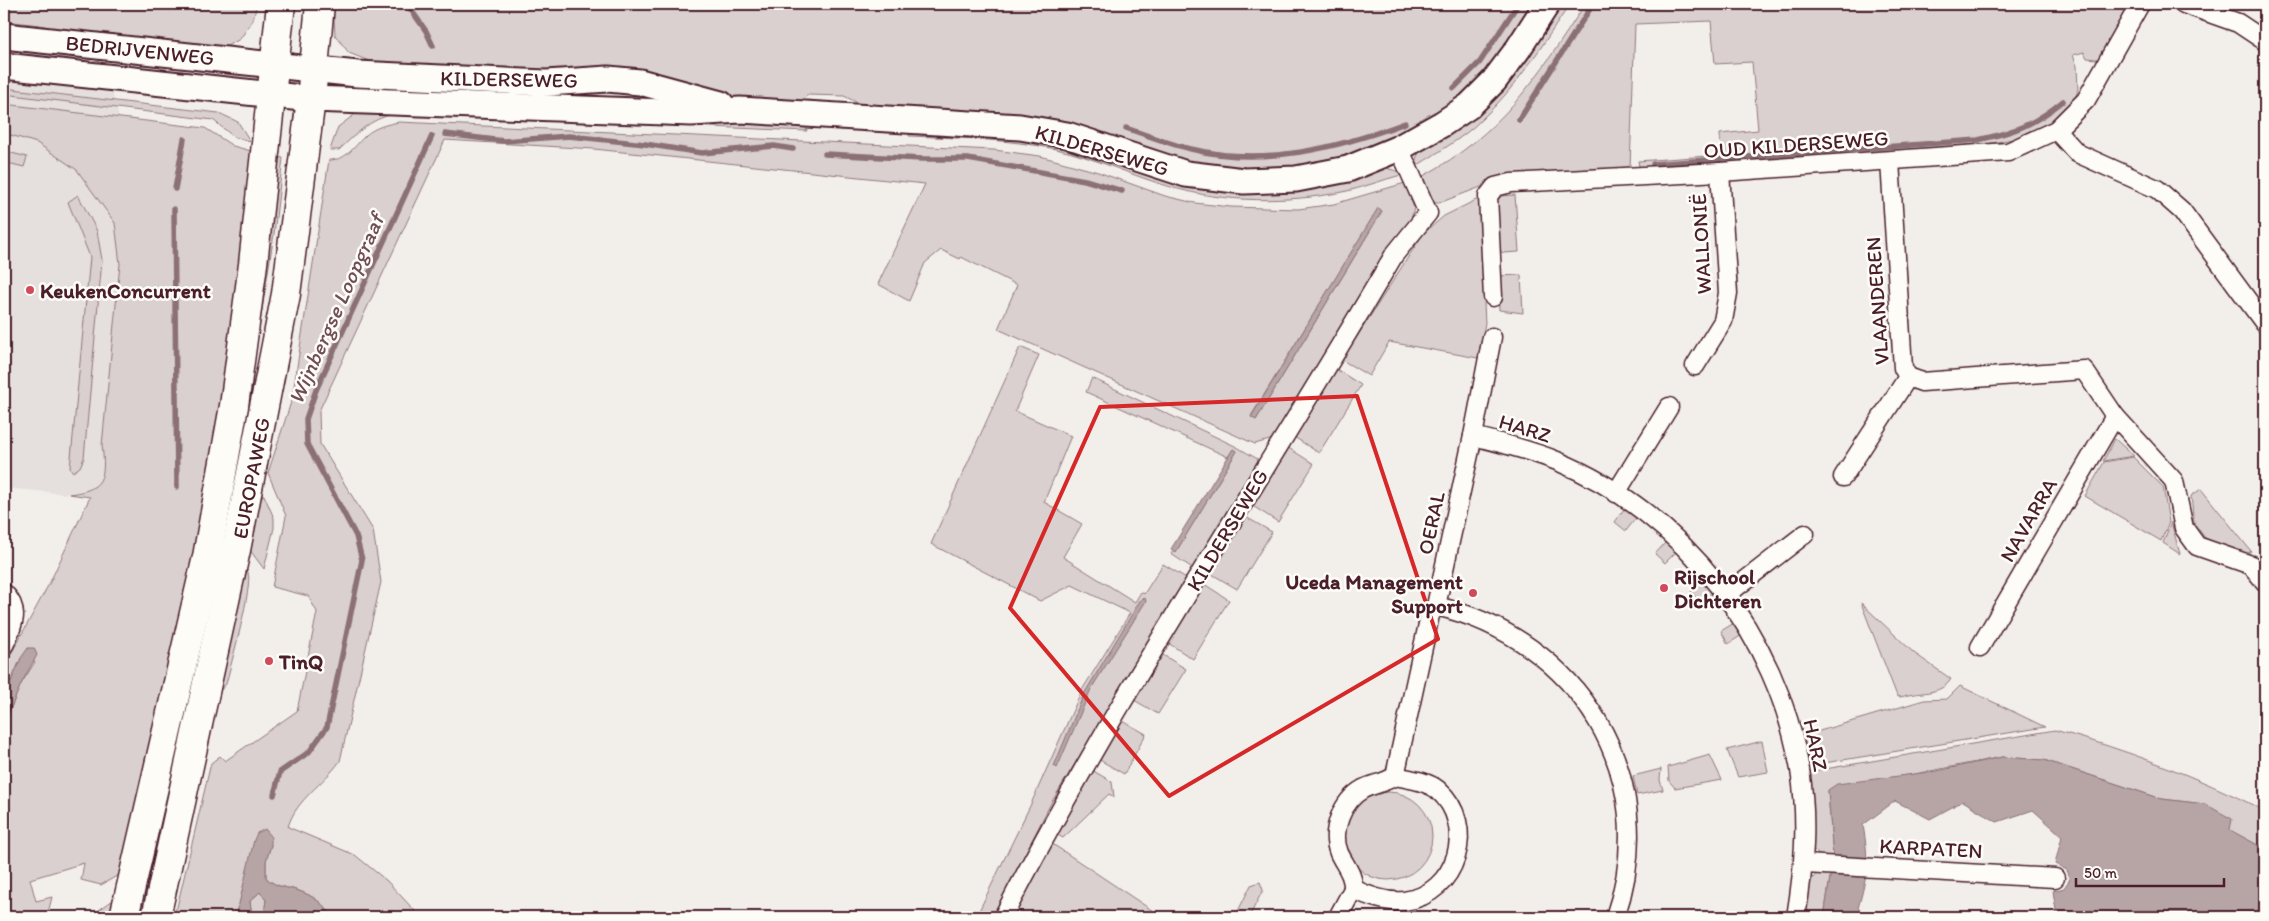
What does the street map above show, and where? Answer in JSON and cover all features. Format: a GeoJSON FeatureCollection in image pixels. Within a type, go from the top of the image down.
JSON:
{"type":"FeatureCollection","features":[{"type":"Feature","properties":{"kind":"main road","name":"EUROPAWEG"},"geometry":{"type":"LineString","coordinates":[[124,917],[210,544],[245,331],[281,4]]}},
{"type":"Feature","properties":{"kind":"main road","name":"EUROPAWEG"},"geometry":{"type":"LineString","coordinates":[[156,917],[253,469],[286,294],[311,99],[320,4]]}},
{"type":"Feature","properties":{"kind":"street","name":"KILDERSEWEG"},"geometry":{"type":"LineString","coordinates":[[272,95],[311,99],[691,113],[740,110],[1020,127],[1067,135],[1186,174],[1244,181],[1296,179],[1348,169],[1399,148],[1469,106],[1494,81],[1518,49],[1547,4]]}},
{"type":"Feature","properties":{"kind":"street","name":"OUD KILDERSEWEG"},"geometry":{"type":"LineString","coordinates":[[1493,297],[1488,196],[1495,187],[1512,183],[1720,172],[2008,152],[2056,130],[2086,100],[2140,4]]}},
{"type":"Feature","properties":{"kind":"street"},"geometry":{"type":"LineString","coordinates":[[2184,4],[2238,23],[2265,41]]}},
{"type":"Feature","properties":{"kind":"street","name":"BEDRIJVENWEG"},"geometry":{"type":"LineString","coordinates":[[4,36],[275,65]]}},
{"type":"Feature","properties":{"kind":"street","name":"KILDERSEWEG"},"geometry":{"type":"LineString","coordinates":[[275,65],[357,74],[546,83],[608,79],[640,82],[740,110]]}},
{"type":"Feature","properties":{"kind":"street","name":"BEDRIJVENWEG"},"geometry":{"type":"LineString","coordinates":[[4,66],[272,95]]}},
{"type":"Feature","properties":{"kind":"street"},"geometry":{"type":"LineString","coordinates":[[2056,130],[2077,153],[2157,189],[2182,211],[2265,324]]}},
{"type":"Feature","properties":{"kind":"street","name":"KILDERSEWEG"},"geometry":{"type":"LineString","coordinates":[[1004,917],[1051,824],[1192,587],[1394,255],[1428,212],[1399,148]]}},
{"type":"Feature","properties":{"kind":"street","name":"VLAANDEREN"},"geometry":{"type":"LineString","coordinates":[[1843,477],[1908,377],[1903,368],[1890,161]]}},
{"type":"Feature","properties":{"kind":"street","name":"WALLONIË"},"geometry":{"type":"LineString","coordinates":[[1695,366],[1723,322],[1728,293],[1720,172]]}},
{"type":"Feature","properties":{"kind":"street","name":"OERAL"},"geometry":{"type":"LineString","coordinates":[[1395,776],[1430,615],[1436,606],[1473,436],[1492,337]]}},
{"type":"Feature","properties":{"kind":"street"},"geometry":{"type":"LineString","coordinates":[[1908,377],[1922,382],[2084,370],[2115,416],[2174,481],[2184,528],[2197,546],[2251,565],[2265,582]]}},
{"type":"Feature","properties":{"kind":"street"},"geometry":{"type":"LineString","coordinates":[[1616,493],[1669,407]]}},
{"type":"Feature","properties":{"kind":"street","name":"NAVARRA"},"geometry":{"type":"LineString","coordinates":[[1980,647],[2115,416]]}},
{"type":"Feature","properties":{"kind":"street","name":"HARZ"},"geometry":{"type":"LineString","coordinates":[[1473,436],[1558,462],[1616,493],[1662,526],[1704,569],[1725,596],[1759,649],[1784,704],[1800,771],[1805,821],[1804,864],[1796,917]]}},
{"type":"Feature","properties":{"kind":"street"},"geometry":{"type":"LineString","coordinates":[[1725,596],[1805,534]]}},
{"type":"Feature","properties":{"kind":"street"},"geometry":{"type":"LineString","coordinates":[[4,593],[11,600],[15,612],[13,627],[4,645]]}},
{"type":"Feature","properties":{"kind":"street"},"geometry":{"type":"LineString","coordinates":[[1436,606],[1464,613],[1499,628],[1526,644],[1550,663],[1568,681],[1588,703],[1606,732],[1622,777],[1628,829],[1625,881],[1616,917]]}},
{"type":"Feature","properties":{"kind":"street"},"geometry":{"type":"LineString","coordinates":[[1338,917],[1353,889],[1354,879],[1338,851],[1336,834],[1339,816],[1348,801],[1362,790],[1388,781],[1395,776],[1426,784],[1438,790],[1451,806],[1459,825],[1459,846],[1453,866],[1441,882],[1429,892],[1404,901],[1384,900],[1353,889]]}},
{"type":"Feature","properties":{"kind":"street","name":"KARPATEN"},"geometry":{"type":"LineString","coordinates":[[1804,864],[2055,878]]}},
{"type":"Feature","properties":{"kind":"highlighted area"},"geometry":{"type":"Polygon","coordinates":[[[1357,396],[1438,639],[1169,796],[1010,608],[1100,407],[1357,396]]]}},
{"type":"Feature","properties":{"kind":"shaded area"},"geometry":{"type":"Polygon","coordinates":[[[4,4],[88,4],[139,190],[106,490],[90,496],[4,488],[4,4]]]}},
{"type":"Feature","properties":{"kind":"shaded area"},"geometry":{"type":"Polygon","coordinates":[[[4,4],[257,4],[253,20],[240,39],[227,46],[203,48],[103,40],[40,25],[4,21],[4,4]]]}},
{"type":"Feature","properties":{"kind":"shaded area"},"geometry":{"type":"Polygon","coordinates":[[[333,4],[1538,4],[1506,49],[1479,82],[1453,105],[1425,122],[1396,137],[1345,156],[1298,166],[1249,168],[1195,164],[866,107],[844,96],[808,95],[800,101],[747,99],[639,77],[436,67],[369,61],[349,53],[335,35],[333,4]]]}},
{"type":"Feature","properties":{"kind":"shaded area"},"geometry":{"type":"Polygon","coordinates":[[[1560,4],[1570,4],[1529,65],[1506,94],[1467,133],[1418,165],[1416,159],[1421,148],[1538,36],[1560,4]]]}},
{"type":"Feature","properties":{"kind":"shaded area"},"geometry":{"type":"Polygon","coordinates":[[[1585,4],[2132,4],[2104,60],[2087,58],[2084,52],[2073,55],[2077,66],[2078,89],[2075,100],[2046,125],[2022,137],[1968,148],[1644,169],[1639,166],[1638,161],[1721,155],[1720,134],[1758,130],[1752,62],[1715,64],[1711,21],[1635,24],[1630,168],[1628,170],[1494,182],[1439,203],[1433,203],[1423,176],[1475,142],[1516,101],[1534,79],[1585,4]]]}},
{"type":"Feature","properties":{"kind":"shaded area"},"geometry":{"type":"Polygon","coordinates":[[[4,88],[219,113],[238,122],[250,141],[234,137],[213,120],[4,94],[4,88]]]}},
{"type":"Feature","properties":{"kind":"shaded area"},"geometry":{"type":"Polygon","coordinates":[[[4,104],[205,128],[233,146],[251,151],[245,237],[205,511],[122,873],[101,885],[81,880],[84,863],[30,879],[36,901],[52,897],[47,917],[4,917],[4,724],[21,684],[35,662],[21,658],[4,698],[4,667],[50,582],[90,497],[69,494],[81,492],[96,485],[103,474],[102,445],[120,264],[115,223],[77,170],[37,143],[4,133],[4,104]]]}},
{"type":"Feature","properties":{"kind":"shaded area"},"geometry":{"type":"Polygon","coordinates":[[[358,112],[804,123],[807,131],[394,114],[371,123],[358,132],[339,150],[330,150],[338,127],[358,112]]]}},
{"type":"Feature","properties":{"kind":"shaded area"},"geometry":{"type":"Polygon","coordinates":[[[399,122],[994,150],[1040,156],[1098,172],[1165,196],[1195,203],[1231,207],[1298,209],[1334,204],[1405,183],[1414,208],[1410,223],[1273,439],[1255,444],[998,329],[1017,285],[961,257],[960,259],[941,250],[925,263],[909,301],[878,284],[925,184],[594,149],[445,140],[319,411],[320,444],[373,530],[381,582],[340,761],[297,808],[288,827],[355,855],[387,881],[415,911],[415,917],[332,917],[322,904],[309,895],[278,886],[266,878],[266,861],[271,845],[245,881],[236,917],[171,917],[177,907],[211,763],[220,756],[225,761],[297,711],[317,612],[308,596],[272,587],[286,516],[268,473],[292,399],[329,160],[346,155],[373,130],[399,122]],[[1379,208],[1251,416],[1256,420],[1382,211],[1379,208]]]}},
{"type":"Feature","properties":{"kind":"shaded area"},"geometry":{"type":"Polygon","coordinates":[[[910,128],[1061,143],[1149,173],[1383,167],[1400,172],[1401,175],[1322,196],[1256,200],[1234,199],[1171,187],[1085,157],[1056,149],[1001,141],[909,136],[910,128]]]}},
{"type":"Feature","properties":{"kind":"shaded area"},"geometry":{"type":"Polygon","coordinates":[[[4,151],[27,157],[24,167],[4,162],[4,151]]]}},
{"type":"Feature","properties":{"kind":"shaded area"},"geometry":{"type":"Polygon","coordinates":[[[276,157],[283,158],[274,234],[244,424],[234,514],[145,917],[134,917],[276,157]]]}},
{"type":"Feature","properties":{"kind":"shaded area"},"geometry":{"type":"Polygon","coordinates":[[[78,195],[97,231],[102,260],[84,458],[80,467],[73,472],[70,468],[90,257],[68,202],[78,195]]]}},
{"type":"Feature","properties":{"kind":"shaded area"},"geometry":{"type":"Polygon","coordinates":[[[1515,195],[1519,252],[1503,253],[1496,247],[1495,204],[1501,196],[1515,195]]]}},
{"type":"Feature","properties":{"kind":"shaded area"},"geometry":{"type":"Polygon","coordinates":[[[1476,200],[1482,200],[1488,297],[1484,303],[1485,323],[1478,358],[1389,342],[1369,376],[1342,360],[1423,234],[1444,216],[1476,200]]]}},
{"type":"Feature","properties":{"kind":"shaded area"},"geometry":{"type":"Polygon","coordinates":[[[1378,208],[1382,211],[1256,420],[1251,417],[1378,208]]]}},
{"type":"Feature","properties":{"kind":"shaded area"},"geometry":{"type":"Polygon","coordinates":[[[1521,275],[1523,313],[1499,310],[1497,276],[1521,275]]]}},
{"type":"Feature","properties":{"kind":"shaded area"},"geometry":{"type":"Polygon","coordinates":[[[1020,347],[1039,355],[1015,411],[1071,436],[1044,502],[1082,524],[1063,557],[1135,602],[1141,592],[1144,594],[1163,564],[1188,579],[1051,803],[993,917],[976,917],[1030,806],[1082,690],[1130,613],[1072,585],[1040,601],[931,544],[1020,347]]]}},
{"type":"Feature","properties":{"kind":"shaded area"},"geometry":{"type":"Polygon","coordinates":[[[1336,369],[1361,385],[1319,453],[1294,437],[1336,369]]]}},
{"type":"Feature","properties":{"kind":"shaded area"},"geometry":{"type":"Polygon","coordinates":[[[1092,378],[1237,447],[1261,461],[1194,569],[1171,554],[1173,551],[1176,551],[1237,451],[1233,449],[1228,457],[1086,392],[1092,378]]]}},
{"type":"Feature","properties":{"kind":"shaded area"},"geometry":{"type":"Polygon","coordinates":[[[2115,439],[2134,456],[2103,461],[2115,439]]]}},
{"type":"Feature","properties":{"kind":"shaded area"},"geometry":{"type":"Polygon","coordinates":[[[1287,447],[1314,464],[1278,522],[1251,505],[1287,447]]]}},
{"type":"Feature","properties":{"kind":"shaded area"},"geometry":{"type":"Polygon","coordinates":[[[1233,449],[1237,451],[1176,552],[1171,549],[1233,449]]]}},
{"type":"Feature","properties":{"kind":"shaded area"},"geometry":{"type":"Polygon","coordinates":[[[2133,457],[2163,487],[2169,522],[2161,541],[2085,496],[2104,462],[2133,457]]]}},
{"type":"Feature","properties":{"kind":"shaded area"},"geometry":{"type":"Polygon","coordinates":[[[2201,489],[2251,551],[2243,557],[2205,538],[2194,523],[2191,496],[2201,489]]]}},
{"type":"Feature","properties":{"kind":"shaded area"},"geometry":{"type":"Polygon","coordinates":[[[262,495],[264,495],[274,518],[274,528],[264,569],[249,549],[262,495]]]}},
{"type":"Feature","properties":{"kind":"shaded area"},"geometry":{"type":"Polygon","coordinates":[[[1624,509],[1636,518],[1626,531],[1615,522],[1624,509]]]}},
{"type":"Feature","properties":{"kind":"shaded area"},"geometry":{"type":"Polygon","coordinates":[[[1244,516],[1272,532],[1237,589],[1210,573],[1244,516]]]}},
{"type":"Feature","properties":{"kind":"shaded area"},"geometry":{"type":"Polygon","coordinates":[[[2171,522],[2180,554],[2163,543],[2171,522]]]}},
{"type":"Feature","properties":{"kind":"shaded area"},"geometry":{"type":"Polygon","coordinates":[[[1666,542],[1676,552],[1665,563],[1655,554],[1666,542]]]}},
{"type":"Feature","properties":{"kind":"shaded area"},"geometry":{"type":"Polygon","coordinates":[[[245,569],[248,572],[249,580],[245,609],[226,684],[220,691],[245,569]]]}},
{"type":"Feature","properties":{"kind":"shaded area"},"geometry":{"type":"Polygon","coordinates":[[[1704,581],[1713,593],[1700,603],[1691,591],[1704,581]]]}},
{"type":"Feature","properties":{"kind":"shaded area"},"geometry":{"type":"Polygon","coordinates":[[[1204,584],[1229,600],[1193,659],[1168,643],[1204,584]]]}},
{"type":"Feature","properties":{"kind":"shaded area"},"geometry":{"type":"Polygon","coordinates":[[[1145,598],[1146,601],[1091,689],[1057,768],[1054,766],[1084,694],[1141,599],[1145,598]]]}},
{"type":"Feature","properties":{"kind":"shaded area"},"geometry":{"type":"Polygon","coordinates":[[[1861,603],[1914,653],[1951,679],[1947,684],[1935,691],[1901,697],[1897,696],[1861,603]]]}},
{"type":"Feature","properties":{"kind":"shaded area"},"geometry":{"type":"Polygon","coordinates":[[[1734,623],[1742,635],[1728,644],[1721,631],[1734,623]]]}},
{"type":"Feature","properties":{"kind":"shaded area"},"geometry":{"type":"Polygon","coordinates":[[[28,648],[34,648],[37,655],[21,684],[4,724],[4,698],[21,658],[28,648]]]}},
{"type":"Feature","properties":{"kind":"shaded area"},"geometry":{"type":"Polygon","coordinates":[[[1163,655],[1186,669],[1158,714],[1134,700],[1163,655]]]}},
{"type":"Feature","properties":{"kind":"shaded area"},"geometry":{"type":"Polygon","coordinates":[[[1960,686],[2045,727],[1806,766],[1801,742],[1806,735],[1924,700],[1947,699],[1960,686]]]}},
{"type":"Feature","properties":{"kind":"shaded area"},"geometry":{"type":"Polygon","coordinates":[[[1121,720],[1146,734],[1124,774],[1098,759],[1121,720]]]}},
{"type":"Feature","properties":{"kind":"shaded area"},"geometry":{"type":"Polygon","coordinates":[[[2055,730],[2161,765],[2263,810],[2265,812],[2265,849],[2229,830],[2205,804],[2162,799],[2044,760],[2002,757],[1828,791],[1833,858],[1821,857],[1813,849],[1807,772],[2055,730]]]}},
{"type":"Feature","properties":{"kind":"shaded area"},"geometry":{"type":"Polygon","coordinates":[[[1762,741],[1768,772],[1738,777],[1727,750],[1762,741]]]}},
{"type":"Feature","properties":{"kind":"shaded area"},"geometry":{"type":"Polygon","coordinates":[[[1710,755],[1722,780],[1675,788],[1669,781],[1668,767],[1710,755]]]}},
{"type":"Feature","properties":{"kind":"shaded area"},"geometry":{"type":"Polygon","coordinates":[[[2002,757],[2044,760],[2162,799],[2205,804],[2232,819],[2230,830],[2265,849],[2265,916],[2222,911],[2180,917],[2057,917],[2053,891],[2064,888],[2070,879],[2067,870],[2055,864],[2062,836],[2033,810],[1997,822],[1963,801],[1930,819],[1895,801],[1863,825],[1866,867],[1864,886],[1858,908],[1868,917],[1824,917],[1833,858],[1828,790],[1837,784],[1937,771],[2002,757]]]}},
{"type":"Feature","properties":{"kind":"shaded area"},"geometry":{"type":"Polygon","coordinates":[[[1661,769],[1660,780],[1663,790],[1637,795],[1633,776],[1661,769]]]}},
{"type":"Feature","properties":{"kind":"shaded area"},"geometry":{"type":"Polygon","coordinates":[[[1092,770],[1112,782],[1114,797],[1109,794],[1063,838],[1054,833],[1092,770]]]}},
{"type":"Feature","properties":{"kind":"shaded area"},"geometry":{"type":"Polygon","coordinates":[[[1388,792],[1405,796],[1419,805],[1428,819],[1432,836],[1428,853],[1419,867],[1405,876],[1388,880],[1371,876],[1357,867],[1348,853],[1344,836],[1348,819],[1357,805],[1371,796],[1388,792]]]}},
{"type":"Feature","properties":{"kind":"shaded area"},"geometry":{"type":"Polygon","coordinates":[[[265,829],[271,836],[271,845],[266,861],[266,878],[278,886],[309,895],[322,904],[332,917],[261,917],[264,914],[266,900],[260,892],[250,901],[252,917],[236,917],[254,840],[257,833],[265,829]]]}},
{"type":"Feature","properties":{"kind":"shaded area"},"geometry":{"type":"Polygon","coordinates":[[[1050,843],[1057,847],[1162,917],[1012,917],[1050,843]]]}},
{"type":"Feature","properties":{"kind":"shaded area"},"geometry":{"type":"Polygon","coordinates":[[[1822,871],[1831,871],[1824,917],[1805,917],[1810,884],[1817,874],[1822,871]]]}},
{"type":"Feature","properties":{"kind":"shaded area"},"geometry":{"type":"Polygon","coordinates":[[[1260,882],[1263,890],[1249,917],[1235,917],[1251,885],[1260,882]]]}},
{"type":"Feature","properties":{"kind":"shaded area"},"geometry":{"type":"Polygon","coordinates":[[[260,892],[266,900],[264,914],[261,917],[252,917],[250,901],[260,892]]]}},
{"type":"Feature","properties":{"kind":"shaded area"},"geometry":{"type":"Polygon","coordinates":[[[116,898],[113,917],[97,917],[99,910],[116,898]]]}},
{"type":"Feature","properties":{"kind":"waterway","name":"Wijnbergse Loopgraaf"},"geometry":{"type":"LineString","coordinates":[[407,4],[426,31],[433,46]]}},
{"type":"Feature","properties":{"kind":"waterway"},"geometry":{"type":"LineString","coordinates":[[1454,88],[1480,62],[1518,4]]}},
{"type":"Feature","properties":{"kind":"waterway"},"geometry":{"type":"LineString","coordinates":[[1519,120],[1593,4]]}},
{"type":"Feature","properties":{"kind":"waterway"},"geometry":{"type":"LineString","coordinates":[[1653,164],[1978,140],[2002,134],[2033,122],[2063,101]]}},
{"type":"Feature","properties":{"kind":"waterway"},"geometry":{"type":"LineString","coordinates":[[1126,128],[1191,149],[1245,156],[1273,155],[1327,147],[1405,123]]}},
{"type":"Feature","properties":{"kind":"waterway"},"geometry":{"type":"LineString","coordinates":[[445,134],[504,141],[569,136],[645,144],[702,153],[774,146],[793,149]]}},
{"type":"Feature","properties":{"kind":"waterway","name":"Wijnbergse Loopgraaf"},"geometry":{"type":"LineString","coordinates":[[274,795],[280,772],[309,752],[327,727],[362,560],[356,536],[307,444],[306,419],[316,390],[432,136]]}},
{"type":"Feature","properties":{"kind":"waterway"},"geometry":{"type":"LineString","coordinates":[[175,189],[184,139]]}},
{"type":"Feature","properties":{"kind":"waterway"},"geometry":{"type":"LineString","coordinates":[[825,154],[922,159],[968,159],[1085,180],[1122,191]]}},
{"type":"Feature","properties":{"kind":"waterway"},"geometry":{"type":"LineString","coordinates":[[174,209],[177,487]]}},
{"type":"Feature","properties":{"kind":"place","name":"KeukenConcurrent"},"geometry":{"type":"Point","coordinates":[30,290]}},
{"type":"Feature","properties":{"kind":"place","name":"Rijschool Dichteren"},"geometry":{"type":"Point","coordinates":[1664,588]}},
{"type":"Feature","properties":{"kind":"place","name":"Uceda Management Support"},"geometry":{"type":"Point","coordinates":[1473,593]}},
{"type":"Feature","properties":{"kind":"place","name":"TinQ"},"geometry":{"type":"Point","coordinates":[269,661]}}]}
